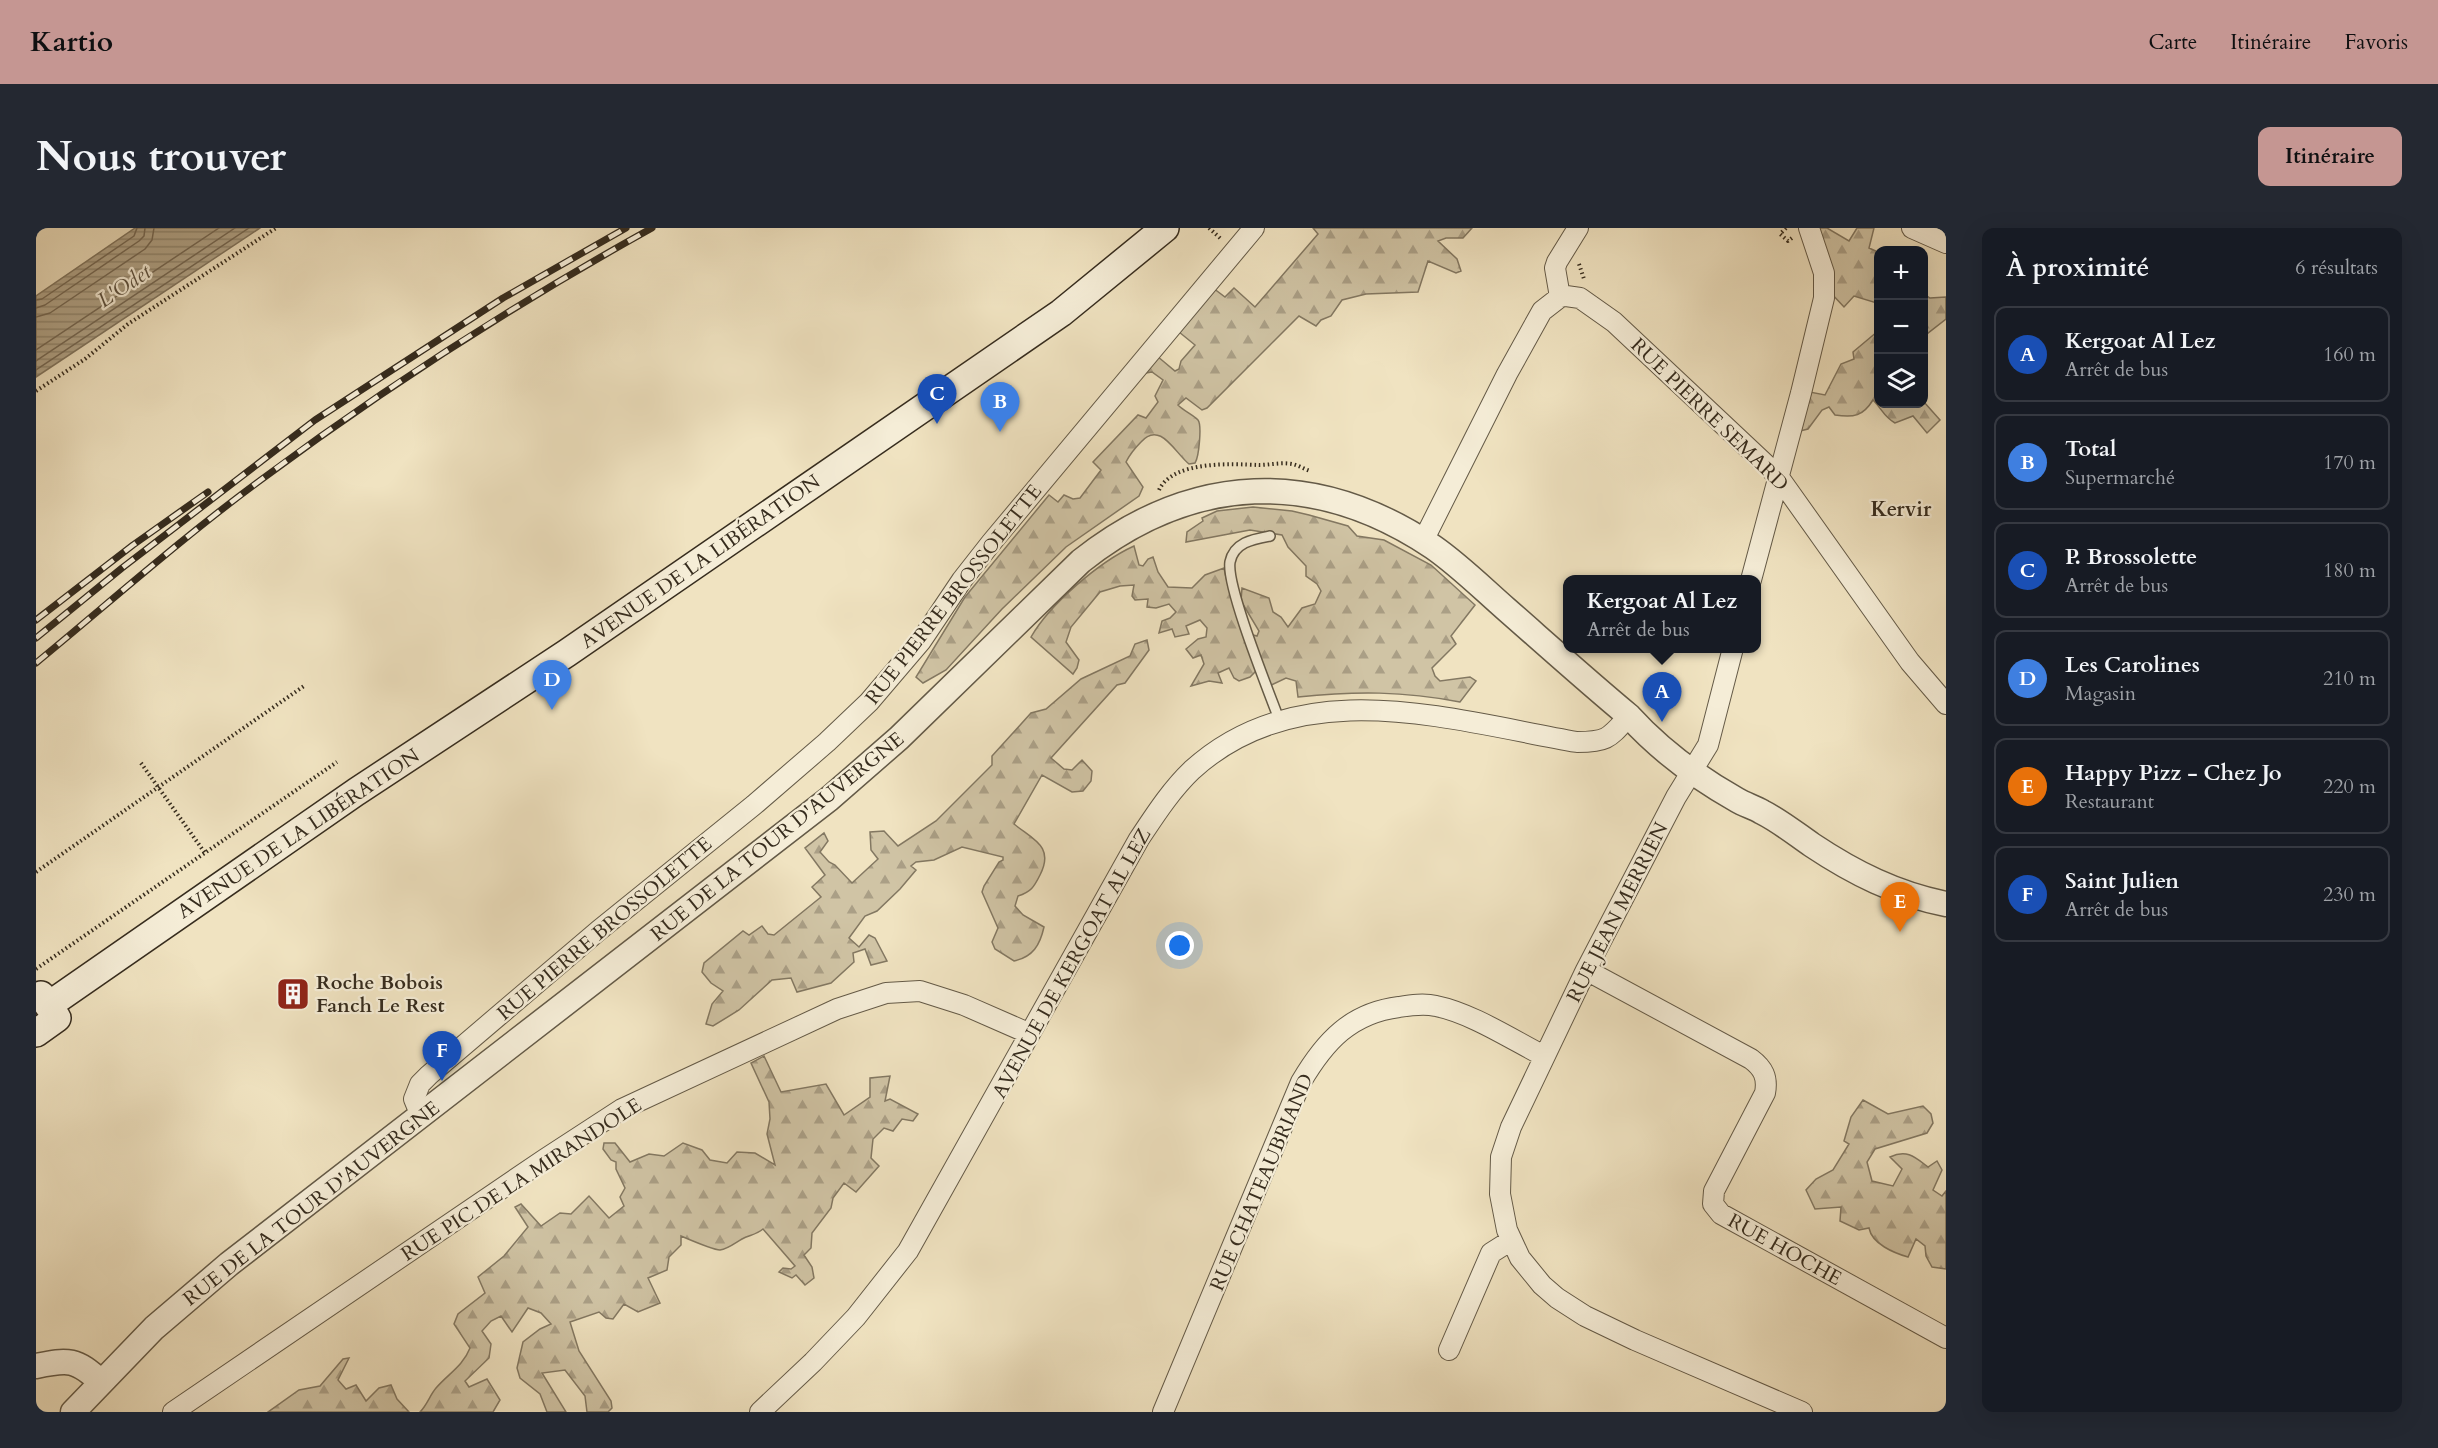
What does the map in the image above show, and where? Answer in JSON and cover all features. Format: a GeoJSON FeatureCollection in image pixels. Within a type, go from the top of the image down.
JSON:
{"type":"FeatureCollection","features":[{"type":"Feature","properties":{"kind":"main road","name":"AVENUE DE LA LIBÉRATION"},"geometry":{"type":"LineString","coordinates":[[36,1033],[57,1018],[42,1001],[558,659],[1052,319],[1090,291],[1165,228]]}},
{"type":"Feature","properties":{"kind":"street","name":"RUE PIERRE BROSSOLETTE"},"geometry":{"type":"LineString","coordinates":[[421,1116],[414,1099],[420,1084],[429,1075],[598,931],[794,772],[869,702],[921,641],[962,580],[991,543],[1254,228]]}},
{"type":"Feature","properties":{"kind":"street"},"geometry":{"type":"LineString","coordinates":[[1752,575],[1824,297],[1824,273],[1809,228]]}},
{"type":"Feature","properties":{"kind":"street"},"geometry":{"type":"LineString","coordinates":[[1912,228],[1946,243]]}},
{"type":"Feature","properties":{"kind":"street"},"geometry":{"type":"LineString","coordinates":[[1560,297],[1556,276],[1557,262],[1575,234]]}},
{"type":"Feature","properties":{"kind":"street"},"geometry":{"type":"LineString","coordinates":[[1424,541],[1525,340],[1542,311],[1560,297],[1573,296],[1586,300]]}},
{"type":"Feature","properties":{"kind":"street","name":"RUE PIERRE SEMARD"},"geometry":{"type":"LineString","coordinates":[[1586,300],[1614,322],[1778,476],[1910,662],[1946,704]]}},
{"type":"Feature","properties":{"kind":"street","name":"RUE DE LA TOUR D'AUVERGNE"},"geometry":{"type":"LineString","coordinates":[[73,1412],[154,1328],[215,1276],[838,792],[899,738],[1081,561],[1126,529],[1162,511],[1204,497],[1239,491],[1299,493],[1345,504],[1389,522],[1424,541],[1463,571],[1629,716],[1696,765],[1744,792],[1762,812],[1872,880],[1910,896],[1945,903]]}},
{"type":"Feature","properties":{"kind":"street","name":"RUE JEAN MERRIEN"},"geometry":{"type":"LineString","coordinates":[[1544,1056],[1676,797],[1711,737],[1732,653]]}},
{"type":"Feature","properties":{"kind":"street","name":"AVENUE DE KERGOAT AL LEZ"},"geometry":{"type":"LineString","coordinates":[[760,1412],[849,1325],[898,1266],[1014,1065],[1028,1033],[1121,868],[1166,800],[1191,771],[1219,749],[1259,728],[1293,717],[1337,711],[1398,711],[1441,716],[1577,742],[1593,742],[1609,738],[1629,716]]}},
{"type":"Feature","properties":{"kind":"street","name":"RUE HOCHE"},"geometry":{"type":"LineString","coordinates":[[1587,970],[1751,1059],[1763,1070],[1766,1077],[1765,1092],[1714,1191],[1713,1204],[1721,1214],[1946,1338]]}},
{"type":"Feature","properties":{"kind":"street","name":"RUE PIC DE LA MIRANDOLE"},"geometry":{"type":"LineString","coordinates":[[173,1412],[622,1109],[837,1009],[886,993],[920,991],[964,1005],[1028,1033]]}},
{"type":"Feature","properties":{"kind":"street","name":"RUE CHATEAUBRIAND"},"geometry":{"type":"LineString","coordinates":[[1163,1412],[1301,1082],[1321,1050],[1338,1031],[1356,1019],[1387,1008],[1433,1005],[1464,1016],[1544,1056]]}},
{"type":"Feature","properties":{"kind":"street"},"geometry":{"type":"LineString","coordinates":[[1544,1056],[1510,1127],[1501,1157],[1502,1213],[1510,1241],[1520,1258],[1542,1285],[1585,1316],[1662,1353],[1802,1412]]}},
{"type":"Feature","properties":{"kind":"street"},"geometry":{"type":"LineString","coordinates":[[1449,1350],[1491,1253],[1510,1241]]}},
{"type":"Feature","properties":{"kind":"street"},"geometry":{"type":"LineString","coordinates":[[36,1366],[74,1362],[81,1364],[101,1382]]}},
{"type":"Feature","properties":{"kind":"lane"},"geometry":{"type":"LineString","coordinates":[[1270,536],[1250,539],[1239,547],[1230,561],[1230,572],[1239,606],[1280,722]]}},
{"type":"Feature","properties":{"kind":"path"},"geometry":{"type":"LineString","coordinates":[[36,391],[85,359],[128,324],[276,228]]}},
{"type":"Feature","properties":{"kind":"path"},"geometry":{"type":"LineString","coordinates":[[1209,228],[1216,235]]}},
{"type":"Feature","properties":{"kind":"path"},"geometry":{"type":"LineString","coordinates":[[1780,234],[1786,228]]}},
{"type":"Feature","properties":{"kind":"path"},"geometry":{"type":"LineString","coordinates":[[1575,234],[1579,265],[1588,288],[1586,300]]}},
{"type":"Feature","properties":{"kind":"path"},"geometry":{"type":"LineString","coordinates":[[36,872],[304,686]]}},
{"type":"Feature","properties":{"kind":"path"},"geometry":{"type":"LineString","coordinates":[[36,961],[38,968],[337,762]]}},
{"type":"Feature","properties":{"kind":"path"},"geometry":{"type":"LineString","coordinates":[[141,763],[205,853]]}},
{"type":"Feature","properties":{"kind":"green space"},"geometry":{"type":"Polygon","coordinates":[[[1313,228],[1472,228],[1463,238],[1446,238],[1438,241],[1457,259],[1461,271],[1456,273],[1428,261],[1418,292],[1366,294],[1342,300],[1331,316],[1321,320],[1316,326],[1299,316],[1207,408],[1202,410],[1186,398],[1178,405],[1198,420],[1200,428],[1200,441],[1195,463],[1189,464],[1161,436],[1148,436],[1126,462],[1143,487],[1139,496],[1066,547],[1002,609],[946,670],[923,683],[916,677],[965,597],[1049,495],[1058,502],[1064,495],[1073,499],[1080,498],[1101,470],[1093,462],[1138,415],[1146,418],[1158,402],[1155,396],[1163,380],[1152,372],[1146,373],[1157,356],[1175,371],[1179,369],[1181,361],[1195,345],[1179,332],[1213,288],[1225,297],[1234,288],[1255,307],[1318,234],[1313,228]]]}},
{"type":"Feature","properties":{"kind":"green space"},"geometry":{"type":"Polygon","coordinates":[[[1811,228],[1827,228],[1849,241],[1857,228],[1874,228],[1869,248],[1874,250],[1874,302],[1854,296],[1844,307],[1830,292],[1811,228]]]}},
{"type":"Feature","properties":{"kind":"green space"},"geometry":{"type":"Polygon","coordinates":[[[1928,297],[1946,297],[1946,319],[1928,333],[1928,297]]]}},
{"type":"Feature","properties":{"kind":"green space"},"geometry":{"type":"Polygon","coordinates":[[[1874,334],[1874,401],[1862,413],[1853,416],[1835,415],[1829,407],[1822,410],[1808,429],[1800,431],[1810,392],[1825,395],[1841,364],[1854,359],[1853,352],[1874,334]]]}},
{"type":"Feature","properties":{"kind":"green space"},"geometry":{"type":"Polygon","coordinates":[[[1928,406],[1940,420],[1927,433],[1913,416],[1895,423],[1880,408],[1928,406]]]}},
{"type":"Feature","properties":{"kind":"green space"},"geometry":{"type":"Polygon","coordinates":[[[1253,507],[1309,515],[1348,526],[1357,536],[1384,540],[1431,565],[1475,605],[1451,636],[1456,644],[1432,668],[1440,681],[1470,677],[1476,681],[1460,702],[1379,693],[1298,697],[1296,681],[1286,678],[1265,688],[1256,671],[1250,677],[1239,681],[1234,678],[1229,668],[1218,673],[1222,683],[1209,681],[1191,686],[1204,664],[1201,655],[1193,658],[1186,649],[1198,639],[1206,637],[1207,628],[1200,620],[1186,626],[1189,634],[1175,637],[1172,629],[1159,633],[1162,621],[1170,618],[1176,612],[1169,604],[1156,608],[1147,607],[1148,599],[1135,600],[1132,596],[1134,585],[1120,586],[1100,592],[1071,627],[1066,642],[1079,660],[1073,674],[1031,637],[1050,611],[1076,585],[1106,562],[1134,546],[1139,565],[1143,566],[1148,559],[1153,557],[1158,572],[1168,587],[1192,588],[1205,575],[1224,568],[1242,632],[1257,636],[1259,631],[1241,601],[1242,588],[1269,598],[1273,612],[1281,617],[1288,627],[1302,608],[1315,604],[1321,591],[1317,584],[1306,576],[1306,566],[1288,547],[1282,535],[1250,530],[1186,542],[1187,532],[1203,521],[1202,518],[1217,511],[1253,507]]]}},
{"type":"Feature","properties":{"kind":"green space"},"geometry":{"type":"Polygon","coordinates":[[[1147,640],[1149,650],[1125,683],[1117,685],[1051,758],[1064,769],[1072,770],[1082,760],[1092,771],[1091,781],[1083,791],[1072,792],[1042,775],[1014,824],[1039,844],[1045,857],[1036,883],[1029,891],[1018,896],[1015,906],[1023,915],[1044,927],[1038,945],[1031,953],[1014,961],[995,949],[992,942],[998,928],[982,892],[1003,857],[962,847],[934,860],[916,862],[911,866],[916,870],[900,889],[877,911],[865,916],[849,938],[859,947],[869,935],[875,938],[887,961],[871,965],[865,949],[853,953],[854,962],[831,983],[797,992],[791,978],[772,980],[739,1010],[713,1026],[706,1024],[712,1004],[723,991],[711,983],[702,972],[704,963],[743,931],[749,935],[762,926],[768,934],[774,935],[821,897],[812,887],[825,875],[805,848],[824,833],[828,841],[820,852],[852,883],[878,859],[871,850],[870,832],[884,831],[898,846],[936,821],[992,765],[992,756],[1031,713],[1046,709],[1081,679],[1130,656],[1135,644],[1147,640]]]}},
{"type":"Feature","properties":{"kind":"green space"},"geometry":{"type":"Polygon","coordinates":[[[764,1056],[781,1092],[826,1084],[844,1115],[870,1097],[870,1078],[890,1076],[885,1101],[890,1099],[918,1114],[913,1121],[902,1119],[893,1131],[884,1128],[873,1139],[871,1158],[879,1166],[856,1192],[844,1183],[833,1198],[831,1208],[812,1233],[811,1248],[804,1255],[812,1267],[814,1278],[805,1285],[796,1275],[792,1278],[779,1272],[783,1268],[791,1269],[795,1266],[763,1229],[720,1250],[681,1236],[681,1245],[669,1257],[667,1270],[648,1278],[660,1303],[638,1312],[624,1304],[613,1319],[606,1318],[599,1312],[570,1322],[579,1351],[611,1401],[612,1408],[608,1412],[587,1412],[585,1396],[565,1370],[542,1373],[566,1412],[547,1412],[540,1394],[520,1378],[517,1368],[523,1342],[551,1324],[541,1313],[528,1308],[512,1332],[501,1316],[491,1321],[482,1331],[491,1344],[489,1358],[465,1381],[469,1387],[487,1379],[500,1400],[493,1412],[420,1412],[436,1388],[459,1365],[470,1348],[454,1324],[458,1314],[485,1293],[478,1277],[504,1256],[528,1227],[515,1207],[521,1204],[541,1226],[560,1213],[571,1214],[589,1196],[609,1218],[624,1206],[620,1197],[625,1188],[616,1169],[616,1162],[611,1160],[603,1149],[604,1143],[615,1143],[630,1162],[649,1154],[664,1156],[683,1143],[702,1150],[710,1160],[727,1163],[737,1152],[755,1153],[775,1165],[767,1134],[770,1119],[769,1102],[751,1063],[764,1056]]]}},
{"type":"Feature","properties":{"kind":"green space"},"geometry":{"type":"Polygon","coordinates":[[[1863,1100],[1888,1114],[1923,1106],[1931,1114],[1933,1123],[1927,1133],[1875,1149],[1867,1162],[1872,1181],[1893,1186],[1902,1169],[1890,1157],[1906,1154],[1915,1157],[1928,1167],[1937,1161],[1942,1170],[1933,1190],[1942,1196],[1946,1191],[1946,1269],[1932,1267],[1926,1256],[1925,1246],[1916,1239],[1908,1257],[1879,1243],[1874,1239],[1869,1228],[1859,1230],[1840,1221],[1841,1207],[1815,1209],[1806,1190],[1816,1179],[1833,1170],[1849,1144],[1844,1141],[1851,1117],[1863,1100]]]}},
{"type":"Feature","properties":{"kind":"green space"},"geometry":{"type":"Polygon","coordinates":[[[349,1358],[338,1380],[346,1389],[356,1385],[366,1401],[379,1388],[391,1385],[397,1399],[409,1412],[268,1412],[299,1390],[320,1386],[343,1359],[349,1358]]]}},
{"type":"Feature","properties":{"kind":"water","name":"L'Odet"},"geometry":{"type":"Polygon","coordinates":[[[135,228],[260,228],[36,377],[36,296],[135,228]]]}},
{"type":"Feature","properties":{"kind":"railway"},"geometry":{"type":"LineString","coordinates":[[36,638],[122,568],[315,420],[503,298],[626,228]]}},
{"type":"Feature","properties":{"kind":"railway"},"geometry":{"type":"LineString","coordinates":[[36,663],[202,525],[353,413],[500,317],[652,228]]}},
{"type":"Feature","properties":{"kind":"railway"},"geometry":{"type":"LineString","coordinates":[[36,620],[133,545],[208,492]]}},
{"type":"Feature","properties":{"kind":"place","name":"P. Brossolette"},"geometry":{"type":"Point","coordinates":[937,424]}},
{"type":"Feature","properties":{"kind":"place","name":"Total"},"geometry":{"type":"Point","coordinates":[1000,432]}},
{"type":"Feature","properties":{"kind":"place","name":"Les Carolines"},"geometry":{"type":"Point","coordinates":[552,710]}},
{"type":"Feature","properties":{"kind":"place","name":"Kergoat Al Lez"},"geometry":{"type":"Point","coordinates":[1662,722]}},
{"type":"Feature","properties":{"kind":"place","name":"Happy Pizz - Chez Jo"},"geometry":{"type":"Point","coordinates":[1900,932]}},
{"type":"Feature","properties":{"kind":"place","name":"Roche Bobois Fanch Le Rest"},"geometry":{"type":"Point","coordinates":[293,994]}},
{"type":"Feature","properties":{"kind":"place","name":"Saint Julien"},"geometry":{"type":"Point","coordinates":[442,1081]}},
{"type":"Feature","properties":{"kind":"district","name":"Kervir"},"geometry":{"type":"Point","coordinates":[1901,509]}}]}
